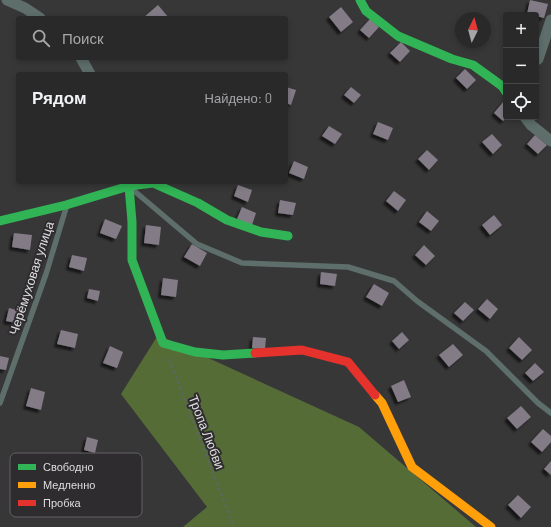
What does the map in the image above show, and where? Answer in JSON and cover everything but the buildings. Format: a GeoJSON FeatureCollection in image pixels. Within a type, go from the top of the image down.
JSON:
{"type":"FeatureCollection","features":[{"type":"Feature","properties":{"kind":"street"},"geometry":{"type":"LineString","coordinates":[[7,0],[25,8],[37,16]]}},
{"type":"Feature","properties":{"kind":"street"},"geometry":{"type":"LineString","coordinates":[[360,0],[366,11],[398,36],[452,59],[473,65],[503,86]]}},
{"type":"Feature","properties":{"kind":"street"},"geometry":{"type":"LineString","coordinates":[[539,56],[551,20]]}},
{"type":"Feature","properties":{"kind":"street"},"geometry":{"type":"LineString","coordinates":[[82,60],[89,72]]}},
{"type":"Feature","properties":{"kind":"street"},"geometry":{"type":"LineString","coordinates":[[527,120],[531,125],[551,141]]}},
{"type":"Feature","properties":{"kind":"street"},"geometry":{"type":"LineString","coordinates":[[0,221],[66,205],[129,184],[132,222],[132,260],[163,343],[194,352],[223,355],[302,350],[348,362],[382,403],[412,467],[491,527]]}},
{"type":"Feature","properties":{"kind":"street"},"geometry":{"type":"LineString","coordinates":[[155,184],[198,203],[227,220],[261,232],[288,236]]}},
{"type":"Feature","properties":{"kind":"lane"},"geometry":{"type":"LineString","coordinates":[[129,184],[197,244],[242,263],[348,267],[394,281],[486,351],[538,404],[551,413]]}},
{"type":"Feature","properties":{"kind":"lane","name":"Черёмуховая улица"},"geometry":{"type":"LineString","coordinates":[[0,403],[46,274],[66,205]]}},
{"type":"Feature","properties":{"kind":"path","name":"Тропа Любви"},"geometry":{"type":"LineString","coordinates":[[163,343],[234,527]]}},
{"type":"Feature","properties":{"kind":"green space"},"geometry":{"type":"Polygon","coordinates":[[[158,335],[359,427],[476,527],[183,527],[207,507],[121,394],[158,335]]]}},
{"type":"Feature","properties":{"kind":"traffic: fast"},"geometry":{"type":"LineString","coordinates":[[360,0],[366,11],[398,36],[452,59],[473,65],[503,88]]}},
{"type":"Feature","properties":{"kind":"traffic: fast"},"geometry":{"type":"LineString","coordinates":[[0,221],[66,205],[129,186],[129,184]]}},
{"type":"Feature","properties":{"kind":"traffic: fast"},"geometry":{"type":"LineString","coordinates":[[145,184],[129,186],[132,222],[132,260],[163,343],[195,352],[223,355],[255,353]]}},
{"type":"Feature","properties":{"kind":"traffic: fast"},"geometry":{"type":"LineString","coordinates":[[155,184],[198,203],[227,220],[261,232],[288,236]]}},
{"type":"Feature","properties":{"kind":"traffic: slow"},"geometry":{"type":"LineString","coordinates":[[375,395],[382,403],[412,467],[491,527]]}},
{"type":"Feature","properties":{"kind":"traffic: jam"},"geometry":{"type":"LineString","coordinates":[[255,353],[302,350],[348,362],[375,395]]}}]}
